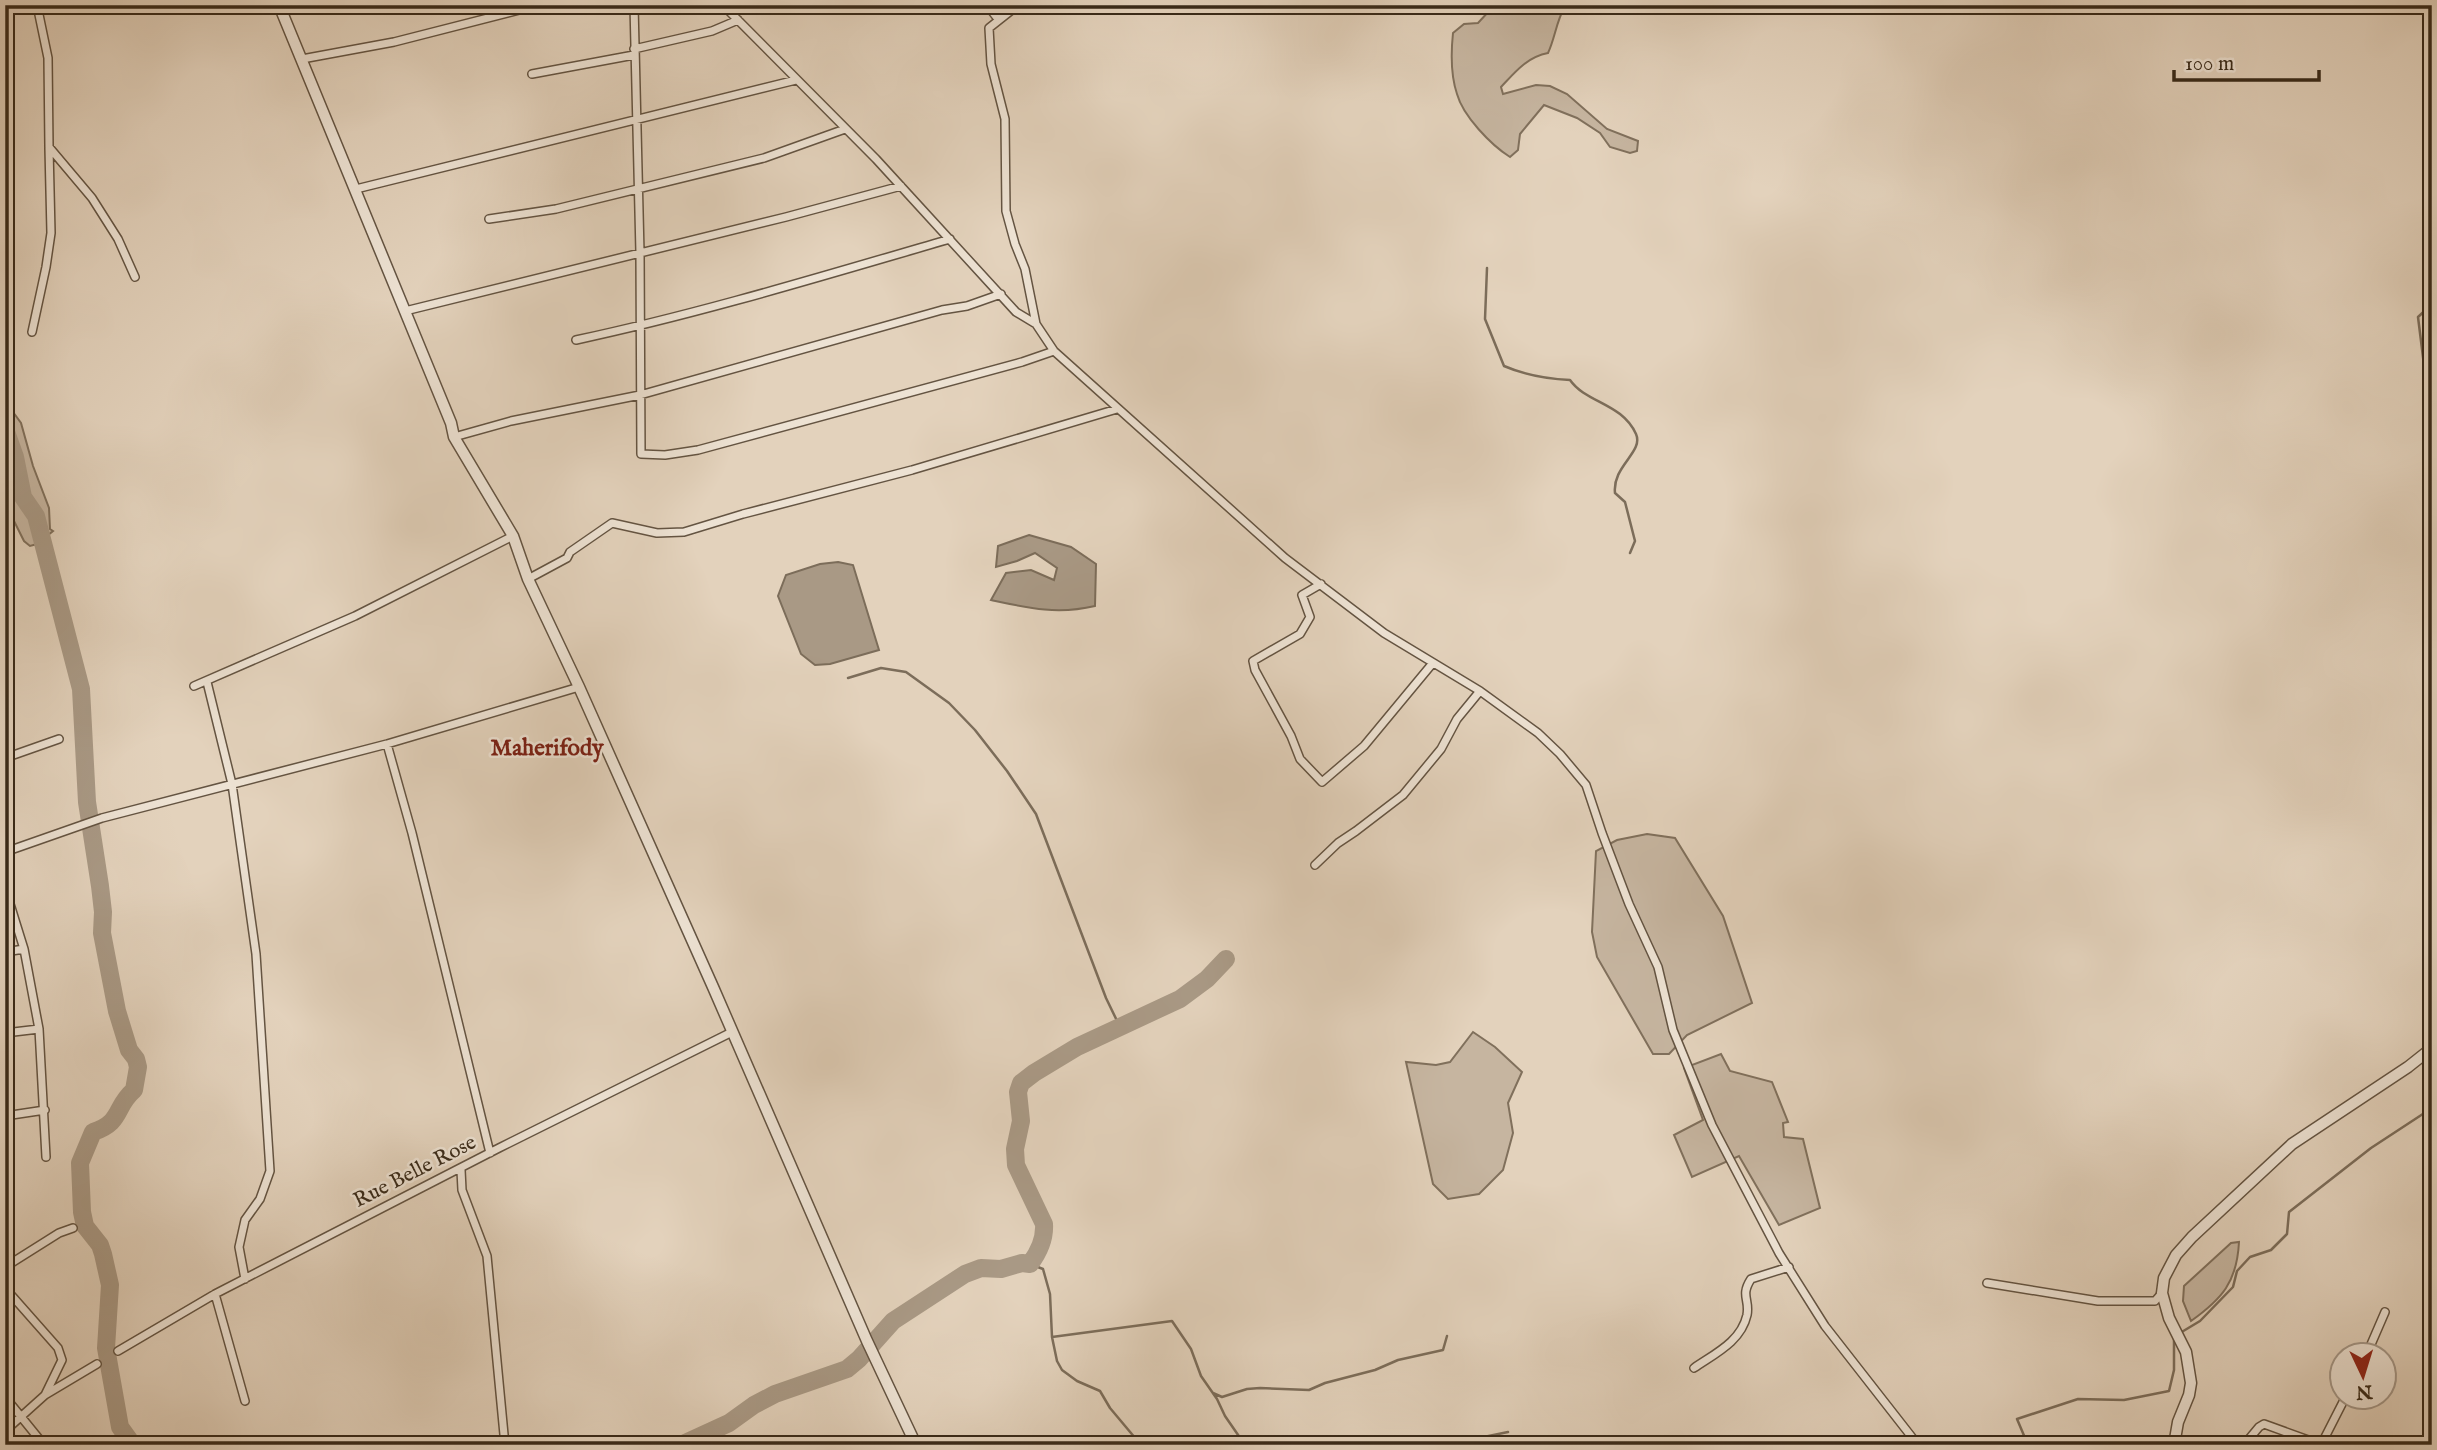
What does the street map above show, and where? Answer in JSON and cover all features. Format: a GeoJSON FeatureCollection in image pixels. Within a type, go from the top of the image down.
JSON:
{"type":"FeatureCollection","features":[{"type":"Feature","properties":{"kind":"street"},"geometry":{"type":"LineString","coordinates":[[32,332],[51,233],[48,58],[37,5]]}},
{"type":"Feature","properties":{"kind":"street"},"geometry":{"type":"LineString","coordinates":[[279,5],[451,422],[454,437],[513,536],[528,579],[579,687],[867,1341],[916,1445]]}},
{"type":"Feature","properties":{"kind":"street"},"geometry":{"type":"LineString","coordinates":[[302,59],[394,42],[539,5]]}},
{"type":"Feature","properties":{"kind":"street"},"geometry":{"type":"LineString","coordinates":[[634,5],[640,253],[641,454],[665,455],[698,450],[1054,351]]}},
{"type":"Feature","properties":{"kind":"street"},"geometry":{"type":"LineString","coordinates":[[723,5],[901,186],[1016,312],[1036,324]]}},
{"type":"Feature","properties":{"kind":"street"},"geometry":{"type":"LineString","coordinates":[[986,5],[998,19]]}},
{"type":"Feature","properties":{"kind":"street"},"geometry":{"type":"LineString","coordinates":[[1018,5],[989,27],[991,64],[1004,119],[1006,211],[1015,244],[1026,269],[1036,324],[1054,351],[1285,558],[1384,633],[1480,691],[1538,733],[1586,785],[1629,904],[1658,967],[1673,1030],[1712,1125],[1779,1252],[1825,1326],[1918,1445]]}},
{"type":"Feature","properties":{"kind":"street"},"geometry":{"type":"LineString","coordinates":[[532,74],[712,32],[737,20]]}},
{"type":"Feature","properties":{"kind":"street"},"geometry":{"type":"LineString","coordinates":[[356,189],[796,80]]}},
{"type":"Feature","properties":{"kind":"street"},"geometry":{"type":"LineString","coordinates":[[489,219],[556,209],[764,158],[845,129]]}},
{"type":"Feature","properties":{"kind":"street"},"geometry":{"type":"LineString","coordinates":[[49,147],[92,198],[118,239],[135,277]]}},
{"type":"Feature","properties":{"kind":"street"},"geometry":{"type":"LineString","coordinates":[[405,311],[901,186]]}},
{"type":"Feature","properties":{"kind":"street"},"geometry":{"type":"LineString","coordinates":[[576,340],[778,290],[950,239]]}},
{"type":"Feature","properties":{"kind":"street"},"geometry":{"type":"LineString","coordinates":[[454,437],[511,421],[640,395],[942,310],[967,306],[1001,294]]}},
{"type":"Feature","properties":{"kind":"street"},"geometry":{"type":"LineString","coordinates":[[528,579],[567,558],[570,552],[612,523],[657,533],[684,532],[912,470],[1117,409]]}},
{"type":"Feature","properties":{"kind":"street"},"geometry":{"type":"LineString","coordinates":[[194,687],[355,616],[513,536]]}},
{"type":"Feature","properties":{"kind":"street"},"geometry":{"type":"LineString","coordinates":[[1321,584],[1303,595],[1310,617],[1300,634],[1254,661],[1255,670],[1291,736],[1300,759],[1322,782],[1364,746],[1432,664]]}},
{"type":"Feature","properties":{"kind":"street"},"geometry":{"type":"LineString","coordinates":[[207,682],[232,784],[256,954],[270,1171],[260,1199],[245,1220],[239,1247],[245,1279]]}},
{"type":"Feature","properties":{"kind":"street"},"geometry":{"type":"LineString","coordinates":[[5,852],[102,818],[387,744],[579,687]]}},
{"type":"Feature","properties":{"kind":"street"},"geometry":{"type":"LineString","coordinates":[[1315,865],[1338,843],[1403,795],[1441,748],[1457,719],[1480,691]]}},
{"type":"Feature","properties":{"kind":"street"},"geometry":{"type":"LineString","coordinates":[[5,758],[59,739]]}},
{"type":"Feature","properties":{"kind":"street"},"geometry":{"type":"LineString","coordinates":[[387,744],[412,832],[490,1153]]}},
{"type":"Feature","properties":{"kind":"street"},"geometry":{"type":"LineString","coordinates":[[5,888],[24,949],[39,1029],[46,1157]]}},
{"type":"Feature","properties":{"kind":"street"},"geometry":{"type":"LineString","coordinates":[[5,952],[24,949]]}},
{"type":"Feature","properties":{"kind":"street"},"geometry":{"type":"LineString","coordinates":[[5,1034],[39,1029]]}},
{"type":"Feature","properties":{"kind":"street","name":"Rue Belle Rose"},"geometry":{"type":"LineString","coordinates":[[118,1350],[215,1294],[733,1032]]}},
{"type":"Feature","properties":{"kind":"street"},"geometry":{"type":"LineString","coordinates":[[2174,1445],[2178,1422],[2191,1383],[2186,1352],[2169,1318],[2162,1293],[2168,1268],[2192,1237],[2292,1144],[2427,1054],[2432,1048]]}},
{"type":"Feature","properties":{"kind":"street"},"geometry":{"type":"LineString","coordinates":[[5,1116],[45,1111]]}},
{"type":"Feature","properties":{"kind":"street"},"geometry":{"type":"LineString","coordinates":[[461,1170],[462,1190],[486,1256],[505,1445]]}},
{"type":"Feature","properties":{"kind":"street"},"geometry":{"type":"LineString","coordinates":[[5,1267],[59,1233],[74,1228]]}},
{"type":"Feature","properties":{"kind":"street"},"geometry":{"type":"LineString","coordinates":[[1694,1368],[1734,1341],[1747,1315],[1744,1290],[1751,1279],[1789,1267]]}},
{"type":"Feature","properties":{"kind":"street"},"geometry":{"type":"LineString","coordinates":[[1987,1283],[2098,1301],[2155,1301],[2162,1293]]}},
{"type":"Feature","properties":{"kind":"street"},"geometry":{"type":"LineString","coordinates":[[5,1288],[58,1348],[62,1360],[45,1395]]}},
{"type":"Feature","properties":{"kind":"street"},"geometry":{"type":"LineString","coordinates":[[215,1294],[245,1401]]}},
{"type":"Feature","properties":{"kind":"street"},"geometry":{"type":"LineString","coordinates":[[2372,1342],[2385,1312]]}},
{"type":"Feature","properties":{"kind":"street"},"geometry":{"type":"LineString","coordinates":[[5,1431],[45,1395],[97,1364]]}},
{"type":"Feature","properties":{"kind":"street"},"geometry":{"type":"LineString","coordinates":[[5,1397],[44,1445]]}},
{"type":"Feature","properties":{"kind":"street"},"geometry":{"type":"LineString","coordinates":[[2244,1445],[2264,1424],[2321,1445],[2338,1412]]}},
{"type":"Feature","properties":{"kind":"shaded area"},"geometry":{"type":"Polygon","coordinates":[[[1507,5],[1576,5],[1564,8],[1548,53],[1534,58],[1516,71],[1501,87],[1503,94],[1536,85],[1550,86],[1567,94],[1607,129],[1638,141],[1637,151],[1630,153],[1610,147],[1600,133],[1577,118],[1544,105],[1520,134],[1518,150],[1510,157],[1479,129],[1460,103],[1455,87],[1452,64],[1453,33],[1464,24],[1478,23],[1491,9],[1507,5]]]}},
{"type":"Feature","properties":{"kind":"shaded area"},"geometry":{"type":"Polygon","coordinates":[[[5,401],[21,423],[49,508],[50,529],[53,531],[37,544],[30,546],[24,541],[5,503],[5,401]]]}},
{"type":"Feature","properties":{"kind":"shaded area"},"geometry":{"type":"Polygon","coordinates":[[[1029,535],[1071,547],[1096,564],[1095,606],[1055,610],[991,600],[1006,573],[1031,570],[1054,580],[1057,568],[1035,553],[996,567],[998,546],[1029,535]]]}},
{"type":"Feature","properties":{"kind":"shaded area"},"geometry":{"type":"Polygon","coordinates":[[[838,562],[853,565],[879,650],[830,664],[815,665],[801,654],[778,596],[786,575],[820,564],[838,562]]]}},
{"type":"Feature","properties":{"kind":"shaded area"},"geometry":{"type":"Polygon","coordinates":[[[1647,834],[1675,838],[1723,916],[1752,1003],[1687,1035],[1669,1054],[1653,1054],[1597,957],[1592,932],[1596,851],[1617,840],[1647,834]]]}},
{"type":"Feature","properties":{"kind":"shaded area"},"geometry":{"type":"Polygon","coordinates":[[[1473,1032],[1495,1047],[1522,1072],[1508,1103],[1513,1133],[1503,1170],[1479,1194],[1448,1199],[1433,1184],[1406,1062],[1436,1065],[1450,1062],[1473,1032]]]}},
{"type":"Feature","properties":{"kind":"shaded area"},"geometry":{"type":"Polygon","coordinates":[[[1721,1054],[1730,1071],[1772,1082],[1788,1122],[1783,1123],[1784,1137],[1803,1139],[1820,1208],[1779,1225],[1739,1156],[1692,1177],[1674,1135],[1703,1120],[1684,1068],[1721,1054]]]}},
{"type":"Feature","properties":{"kind":"shaded area"},"geometry":{"type":"Polygon","coordinates":[[[2239,1242],[2235,1268],[2226,1288],[2191,1321],[2183,1301],[2184,1286],[2231,1243],[2239,1242]]]}},
{"type":"Feature","properties":{"kind":"waterway"},"geometry":{"type":"LineString","coordinates":[[1487,268],[1485,319],[1504,366],[1537,376],[1570,380],[1585,394],[1622,416],[1636,434],[1636,447],[1615,483],[1615,493],[1625,502],[1635,541],[1630,553]]}},
{"type":"Feature","properties":{"kind":"waterway"},"geometry":{"type":"LineString","coordinates":[[2432,304],[2418,317],[2425,373],[2432,380]]}},
{"type":"Feature","properties":{"kind":"waterway"},"geometry":{"type":"LineString","coordinates":[[5,429],[15,457],[23,497],[36,516],[81,689],[87,802],[103,912],[102,933],[117,1011],[129,1050],[138,1067],[134,1090],[123,1102],[114,1119],[93,1132],[80,1163],[85,1226],[100,1245],[110,1285],[106,1348],[120,1427],[133,1445]]}},
{"type":"Feature","properties":{"kind":"waterway"},"geometry":{"type":"LineString","coordinates":[[848,678],[881,668],[906,672],[949,703],[975,730],[1007,771],[1036,814],[1106,998],[1120,1027]]}},
{"type":"Feature","properties":{"kind":"waterway"},"geometry":{"type":"LineString","coordinates":[[681,1445],[729,1423],[775,1394],[847,1369],[893,1321],[965,1274],[981,1268],[1001,1269],[1022,1263],[1030,1264],[1041,1245],[1044,1224],[1016,1165],[1015,1149],[1021,1121],[1018,1092],[1021,1083],[1077,1047],[1180,999],[1207,979],[1226,959]]}},
{"type":"Feature","properties":{"kind":"waterway"},"geometry":{"type":"LineString","coordinates":[[2180,1333],[2200,1321],[2233,1287],[2237,1271],[2250,1257],[2271,1250],[2287,1234],[2289,1212],[2371,1148],[2432,1108]]}},
{"type":"Feature","properties":{"kind":"waterway"},"geometry":{"type":"LineString","coordinates":[[1030,1264],[1043,1269],[1050,1294],[1052,1337],[1172,1321],[1191,1349],[1201,1376],[1245,1445]]}},
{"type":"Feature","properties":{"kind":"waterway"},"geometry":{"type":"LineString","coordinates":[[1213,1393],[1222,1397],[1247,1389],[1309,1390],[1375,1370],[1398,1360],[1443,1350],[1447,1336]]}},
{"type":"Feature","properties":{"kind":"waterway"},"geometry":{"type":"LineString","coordinates":[[2028,1445],[2017,1419],[2078,1399],[2124,1400],[2169,1391],[2174,1370],[2174,1336]]}},
{"type":"Feature","properties":{"kind":"waterway"},"geometry":{"type":"LineString","coordinates":[[1052,1337],[1057,1361],[1062,1370],[1077,1381],[1100,1391],[1110,1408],[1141,1445]]}},
{"type":"Feature","properties":{"kind":"waterway"},"geometry":{"type":"LineString","coordinates":[[1445,1445],[1508,1432]]}},
{"type":"Feature","properties":{"kind":"district","name":"Maherifody"},"geometry":{"type":"Point","coordinates":[547,748]}}]}
